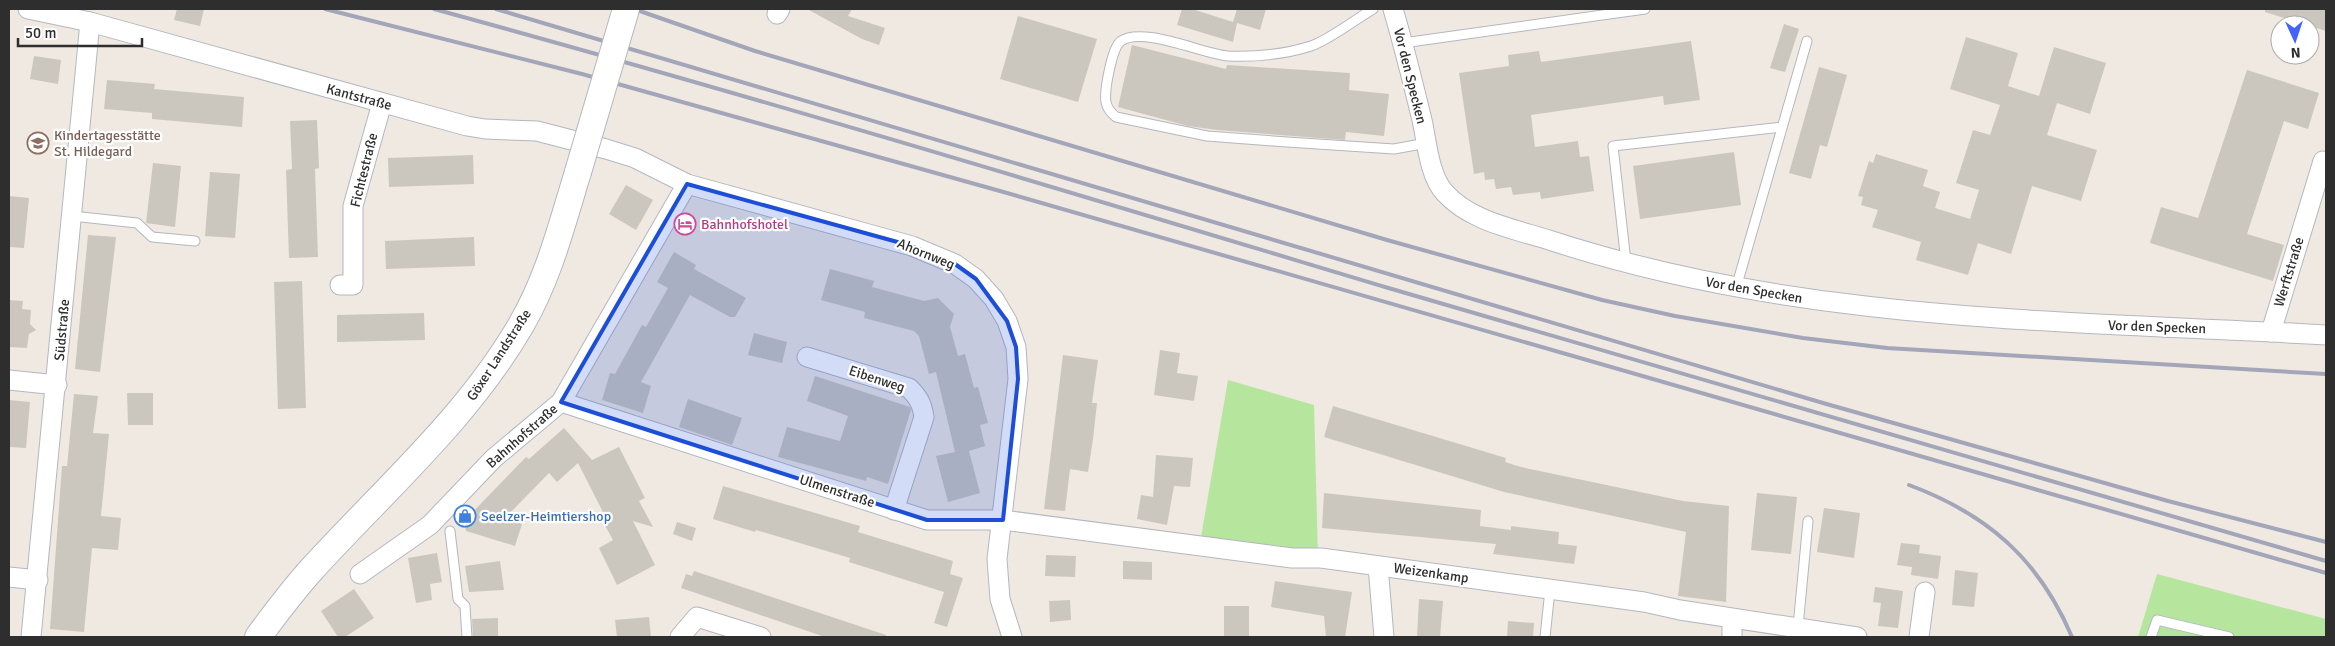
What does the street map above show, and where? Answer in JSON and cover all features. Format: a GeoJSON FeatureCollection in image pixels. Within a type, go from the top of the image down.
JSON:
{"type":"FeatureCollection","features":[{"type":"Feature","properties":{"kind":"main road","name":"Göxer Landstraße"},"geometry":{"type":"LineString","coordinates":[[258,637],[311,570],[460,413],[521,325],[541,287],[578,172],[626,9]]}},
{"type":"Feature","properties":{"kind":"street","name":"Kantstraße"},"geometry":{"type":"LineString","coordinates":[[28,9],[90,22],[382,103],[485,129],[537,131],[606,149],[635,158],[687,184]]}},
{"type":"Feature","properties":{"kind":"street","name":"Vor den Specken"},"geometry":{"type":"LineString","coordinates":[[1392,9],[1403,42],[1433,170],[1442,191],[1462,208],[1486,220],[1560,244],[1626,262],[1736,288],[1809,300],[1881,309],[2107,326],[2272,332]]}},
{"type":"Feature","properties":{"kind":"street","name":"Südstraße"},"geometry":{"type":"LineString","coordinates":[[31,637],[57,385],[90,22]]}},
{"type":"Feature","properties":{"kind":"street","name":"Fichtestraße"},"geometry":{"type":"LineString","coordinates":[[340,285],[353,285],[352,206],[382,103]]}},
{"type":"Feature","properties":{"kind":"street","name":"Werftstraße"},"geometry":{"type":"LineString","coordinates":[[2272,332],[2323,161]]}},
{"type":"Feature","properties":{"kind":"street","name":"Bahnhofstraße"},"geometry":{"type":"LineString","coordinates":[[360,574],[430,525],[494,458],[561,402],[687,184]]}},
{"type":"Feature","properties":{"kind":"street","name":"Ahornweg"},"geometry":{"type":"LineString","coordinates":[[687,184],[912,246],[955,264],[976,279],[994,299],[1007,321],[1016,346],[1018,379],[1003,520]]}},
{"type":"Feature","properties":{"kind":"street"},"geometry":{"type":"LineString","coordinates":[[2272,332],[2326,335]]}},
{"type":"Feature","properties":{"kind":"street","name":"Eibenweg"},"geometry":{"type":"LineString","coordinates":[[807,357],[909,388],[918,397],[923,406],[924,417],[894,510]]}},
{"type":"Feature","properties":{"kind":"street"},"geometry":{"type":"LineString","coordinates":[[9,380],[57,385]]}},
{"type":"Feature","properties":{"kind":"street","name":"Ulmenstraße"},"geometry":{"type":"LineString","coordinates":[[561,402],[927,520],[1003,520]]}},
{"type":"Feature","properties":{"kind":"street"},"geometry":{"type":"LineString","coordinates":[[1003,520],[997,559],[1000,599],[1012,637]]}},
{"type":"Feature","properties":{"kind":"street","name":"Weizenkamp"},"geometry":{"type":"LineString","coordinates":[[1003,520],[1292,558],[1321,558],[1644,602],[1732,628],[1798,627],[1857,637]]}},
{"type":"Feature","properties":{"kind":"street"},"geometry":{"type":"LineString","coordinates":[[1378,566],[1384,637]]}},
{"type":"Feature","properties":{"kind":"street"},"geometry":{"type":"LineString","coordinates":[[9,577],[38,580]]}},
{"type":"Feature","properties":{"kind":"street"},"geometry":{"type":"LineString","coordinates":[[1919,637],[1925,592]]}},
{"type":"Feature","properties":{"kind":"street"},"geometry":{"type":"LineString","coordinates":[[680,637],[697,617],[761,637]]}},
{"type":"Feature","properties":{"kind":"lane"},"geometry":{"type":"LineString","coordinates":[[1373,9],[1313,45],[1284,52],[1227,56],[1161,40],[1133,37],[1120,41],[1114,49],[1105,95],[1106,104],[1116,117],[1207,136],[1394,149],[1427,143]]}},
{"type":"Feature","properties":{"kind":"lane"},"geometry":{"type":"LineString","coordinates":[[1403,42],[1646,9]]}},
{"type":"Feature","properties":{"kind":"lane"},"geometry":{"type":"LineString","coordinates":[[1736,288],[1807,41]]}},
{"type":"Feature","properties":{"kind":"lane"},"geometry":{"type":"LineString","coordinates":[[1626,262],[1613,146],[1782,127]]}},
{"type":"Feature","properties":{"kind":"lane"},"geometry":{"type":"LineString","coordinates":[[72,216],[137,223],[152,237],[195,240]]}},
{"type":"Feature","properties":{"kind":"lane"},"geometry":{"type":"LineString","coordinates":[[1798,627],[1808,521]]}},
{"type":"Feature","properties":{"kind":"lane"},"geometry":{"type":"LineString","coordinates":[[450,531],[458,599],[465,606],[467,637]]}},
{"type":"Feature","properties":{"kind":"lane"},"geometry":{"type":"LineString","coordinates":[[1545,637],[1550,590]]}},
{"type":"Feature","properties":{"kind":"lane"},"geometry":{"type":"LineString","coordinates":[[2151,637],[2157,620],[2229,637]]}},
{"type":"Feature","properties":{"kind":"highlighted area"},"geometry":{"type":"Polygon","coordinates":[[[687,184],[912,246],[955,264],[976,279],[1007,321],[1016,347],[1018,379],[1003,520],[927,520],[561,402],[687,184]]]}},
{"type":"Feature","properties":{"kind":"green space"},"geometry":{"type":"Polygon","coordinates":[[[1228,380],[1314,405],[1318,558],[1201,537],[1228,380]]]}},
{"type":"Feature","properties":{"kind":"green space"},"geometry":{"type":"Polygon","coordinates":[[[2157,574],[2326,619],[2326,637],[2138,637],[2157,574]]]}},
{"type":"Feature","properties":{"kind":"building"},"geometry":{"type":"Polygon","coordinates":[[[177,9],[204,9],[200,26],[174,20],[177,9]]]}},
{"type":"Feature","properties":{"kind":"building"},"geometry":{"type":"Polygon","coordinates":[[[807,9],[852,9],[848,16],[885,28],[879,45],[862,39],[807,9]]]}},
{"type":"Feature","properties":{"kind":"building"},"geometry":{"type":"Polygon","coordinates":[[[1182,9],[1192,9],[1233,22],[1237,9],[1266,9],[1260,30],[1237,23],[1233,42],[1177,25],[1182,9]]]}},
{"type":"Feature","properties":{"kind":"building"},"geometry":{"type":"Polygon","coordinates":[[[2265,9],[2326,9],[2326,31],[2320,29],[2320,15],[2275,15],[2265,12],[2265,9]]]}},
{"type":"Feature","properties":{"kind":"building"},"geometry":{"type":"Polygon","coordinates":[[[1018,16],[1097,39],[1078,102],[1000,79],[1018,16]]]}},
{"type":"Feature","properties":{"kind":"building"},"geometry":{"type":"Polygon","coordinates":[[[1784,24],[1799,29],[1785,72],[1770,68],[1784,24]]]}},
{"type":"Feature","properties":{"kind":"building"},"geometry":{"type":"Polygon","coordinates":[[[1966,37],[2018,53],[2008,86],[2039,96],[2054,47],[2106,63],[2090,114],[2057,103],[2047,135],[2097,150],[2081,201],[2032,186],[2011,254],[1978,243],[1968,275],[1916,260],[1921,242],[1872,227],[1878,210],[1861,205],[1863,197],[1858,196],[1869,161],[1873,163],[1876,154],[1928,170],[1923,186],[1940,192],[1935,208],[1970,219],[1979,190],[1956,183],[1973,130],[1990,135],[2000,105],[1950,89],[1966,37]]]}},
{"type":"Feature","properties":{"kind":"building"},"geometry":{"type":"Polygon","coordinates":[[[1691,41],[1700,100],[1664,105],[1663,96],[1531,115],[1535,147],[1578,141],[1580,157],[1589,156],[1594,191],[1541,199],[1540,192],[1513,195],[1511,187],[1496,189],[1494,179],[1485,180],[1484,172],[1474,174],[1459,73],[1509,66],[1508,55],[1539,51],[1541,62],[1691,41]]]}},
{"type":"Feature","properties":{"kind":"building"},"geometry":{"type":"Polygon","coordinates":[[[1132,45],[1226,69],[1227,65],[1350,73],[1349,90],[1389,94],[1384,136],[1346,132],[1345,140],[1217,130],[1188,126],[1118,107],[1132,45]]]}},
{"type":"Feature","properties":{"kind":"building"},"geometry":{"type":"Polygon","coordinates":[[[34,56],[61,60],[58,84],[30,79],[34,56]]]}},
{"type":"Feature","properties":{"kind":"building"},"geometry":{"type":"Polygon","coordinates":[[[1819,67],[1847,75],[1827,147],[1820,145],[1811,179],[1789,173],[1819,67]]]}},
{"type":"Feature","properties":{"kind":"building"},"geometry":{"type":"Polygon","coordinates":[[[2247,70],[2319,93],[2308,129],[2284,121],[2247,234],[2284,245],[2273,281],[2150,243],[2161,207],[2198,218],[2247,70]]]}},
{"type":"Feature","properties":{"kind":"building"},"geometry":{"type":"Polygon","coordinates":[[[107,80],[155,84],[154,89],[244,97],[242,127],[152,119],[152,113],[104,109],[107,80]]]}},
{"type":"Feature","properties":{"kind":"building"},"geometry":{"type":"Polygon","coordinates":[[[317,120],[319,168],[315,169],[318,257],[289,258],[286,170],[292,169],[290,121],[317,120]]]}},
{"type":"Feature","properties":{"kind":"building"},"geometry":{"type":"Polygon","coordinates":[[[1734,152],[1741,205],[1640,219],[1633,166],[1734,152]]]}},
{"type":"Feature","properties":{"kind":"building"},"geometry":{"type":"Polygon","coordinates":[[[473,155],[474,184],[389,187],[388,158],[473,155]]]}},
{"type":"Feature","properties":{"kind":"building"},"geometry":{"type":"Polygon","coordinates":[[[153,163],[181,166],[175,227],[146,223],[153,163]]]}},
{"type":"Feature","properties":{"kind":"building"},"geometry":{"type":"Polygon","coordinates":[[[210,172],[240,174],[235,238],[205,236],[210,172]]]}},
{"type":"Feature","properties":{"kind":"building"},"geometry":{"type":"Polygon","coordinates":[[[626,185],[653,200],[636,230],[609,214],[626,185]]]}},
{"type":"Feature","properties":{"kind":"building"},"geometry":{"type":"Polygon","coordinates":[[[9,196],[29,198],[24,248],[9,247],[9,196]]]}},
{"type":"Feature","properties":{"kind":"building"},"geometry":{"type":"Polygon","coordinates":[[[88,235],[116,237],[100,372],[75,369],[88,235]]]}},
{"type":"Feature","properties":{"kind":"building"},"geometry":{"type":"Polygon","coordinates":[[[474,237],[475,266],[386,269],[385,241],[474,237]]]}},
{"type":"Feature","properties":{"kind":"building"},"geometry":{"type":"Polygon","coordinates":[[[674,252],[696,265],[694,269],[746,298],[735,317],[730,317],[690,295],[641,382],[651,386],[643,413],[602,400],[610,373],[615,374],[642,325],[646,327],[668,288],[657,282],[674,252]]]}},
{"type":"Feature","properties":{"kind":"building"},"geometry":{"type":"Polygon","coordinates":[[[830,269],[874,281],[872,287],[924,301],[938,298],[954,314],[950,327],[958,356],[965,354],[974,388],[978,387],[988,423],[980,425],[985,446],[969,451],[980,493],[948,502],[936,456],[955,452],[936,372],[929,374],[919,336],[914,331],[864,318],[865,312],[821,300],[830,269]]]}},
{"type":"Feature","properties":{"kind":"building"},"geometry":{"type":"Polygon","coordinates":[[[302,281],[306,408],[278,409],[274,282],[302,281]]]}},
{"type":"Feature","properties":{"kind":"building"},"geometry":{"type":"Polygon","coordinates":[[[9,300],[23,301],[22,309],[31,310],[30,324],[36,330],[29,334],[27,348],[9,347],[9,300]]]}},
{"type":"Feature","properties":{"kind":"building"},"geometry":{"type":"Polygon","coordinates":[[[424,313],[425,340],[337,342],[337,315],[424,313]]]}},
{"type":"Feature","properties":{"kind":"building"},"geometry":{"type":"Polygon","coordinates":[[[754,333],[787,342],[782,363],[748,355],[754,333]]]}},
{"type":"Feature","properties":{"kind":"building"},"geometry":{"type":"Polygon","coordinates":[[[1160,350],[1180,353],[1177,373],[1198,376],[1194,401],[1154,395],[1160,350]]]}},
{"type":"Feature","properties":{"kind":"building"},"geometry":{"type":"Polygon","coordinates":[[[1063,355],[1098,360],[1092,403],[1097,403],[1088,472],[1070,469],[1065,511],[1044,509],[1063,355]]]}},
{"type":"Feature","properties":{"kind":"building"},"geometry":{"type":"Polygon","coordinates":[[[815,376],[910,407],[911,410],[888,484],[867,477],[866,481],[778,457],[787,427],[840,441],[848,416],[807,401],[815,376]]]}},
{"type":"Feature","properties":{"kind":"building"},"geometry":{"type":"Polygon","coordinates":[[[127,393],[153,393],[153,425],[128,425],[127,393]]]}},
{"type":"Feature","properties":{"kind":"building"},"geometry":{"type":"Polygon","coordinates":[[[74,394],[98,396],[93,433],[109,434],[101,516],[121,518],[118,550],[92,548],[84,632],[50,629],[62,466],[67,466],[74,394]]]}},
{"type":"Feature","properties":{"kind":"building"},"geometry":{"type":"Polygon","coordinates":[[[688,399],[742,418],[732,445],[679,427],[688,399]]]}},
{"type":"Feature","properties":{"kind":"building"},"geometry":{"type":"Polygon","coordinates":[[[9,400],[30,402],[26,448],[9,447],[9,400]]]}},
{"type":"Feature","properties":{"kind":"building"},"geometry":{"type":"Polygon","coordinates":[[[1333,406],[1506,458],[1505,462],[1521,467],[1683,501],[1729,506],[1726,602],[1678,596],[1686,532],[1504,492],[1324,437],[1333,406]]]}},
{"type":"Feature","properties":{"kind":"building"},"geometry":{"type":"Polygon","coordinates":[[[564,428],[592,460],[619,447],[645,498],[639,501],[653,527],[633,521],[655,565],[617,585],[599,548],[613,540],[602,520],[606,518],[578,463],[557,482],[549,473],[505,518],[522,524],[515,546],[466,531],[464,521],[526,457],[529,459],[564,428]]]}},
{"type":"Feature","properties":{"kind":"building"},"geometry":{"type":"Polygon","coordinates":[[[1156,455],[1193,458],[1190,487],[1174,486],[1167,525],[1137,519],[1141,495],[1153,497],[1156,455]]]}},
{"type":"Feature","properties":{"kind":"building"},"geometry":{"type":"Polygon","coordinates":[[[723,486],[860,526],[858,532],[953,561],[950,574],[963,578],[947,627],[934,623],[944,592],[849,562],[850,558],[713,519],[723,486]]]}},
{"type":"Feature","properties":{"kind":"building"},"geometry":{"type":"Polygon","coordinates":[[[1324,493],[1481,510],[1480,526],[1511,530],[1511,526],[1559,532],[1558,544],[1577,546],[1574,564],[1493,554],[1496,544],[1322,528],[1324,493]]]}},
{"type":"Feature","properties":{"kind":"building"},"geometry":{"type":"Polygon","coordinates":[[[1757,493],[1797,497],[1791,554],[1751,550],[1757,493]]]}},
{"type":"Feature","properties":{"kind":"building"},"geometry":{"type":"Polygon","coordinates":[[[1824,508],[1860,513],[1854,558],[1817,552],[1824,508]]]}},
{"type":"Feature","properties":{"kind":"building"},"geometry":{"type":"Polygon","coordinates":[[[677,522],[696,528],[692,541],[673,534],[677,522]]]}},
{"type":"Feature","properties":{"kind":"building"},"geometry":{"type":"Polygon","coordinates":[[[1901,543],[1920,545],[1919,553],[1941,556],[1938,579],[1911,575],[1912,567],[1897,565],[1901,543]]]}},
{"type":"Feature","properties":{"kind":"building"},"geometry":{"type":"Polygon","coordinates":[[[437,553],[442,582],[430,584],[432,600],[416,603],[408,558],[437,553]]]}},
{"type":"Feature","properties":{"kind":"building"},"geometry":{"type":"Polygon","coordinates":[[[1046,555],[1076,556],[1075,577],[1045,576],[1046,555]]]}},
{"type":"Feature","properties":{"kind":"building"},"geometry":{"type":"Polygon","coordinates":[[[500,561],[504,590],[469,592],[465,566],[500,561]]]}},
{"type":"Feature","properties":{"kind":"building"},"geometry":{"type":"Polygon","coordinates":[[[1123,561],[1152,562],[1152,580],[1123,579],[1123,561]]]}},
{"type":"Feature","properties":{"kind":"building"},"geometry":{"type":"Polygon","coordinates":[[[1955,570],[1978,573],[1974,607],[1952,605],[1955,570]]]}},
{"type":"Feature","properties":{"kind":"building"},"geometry":{"type":"Polygon","coordinates":[[[694,571],[886,635],[886,637],[825,637],[681,588],[686,574],[692,576],[694,571]]]}},
{"type":"Feature","properties":{"kind":"building"},"geometry":{"type":"Polygon","coordinates":[[[1275,581],[1352,592],[1345,637],[1326,637],[1324,616],[1271,607],[1275,581]]]}},
{"type":"Feature","properties":{"kind":"building"},"geometry":{"type":"Polygon","coordinates":[[[1875,587],[1903,591],[1898,628],[1878,626],[1881,603],[1873,602],[1875,587]]]}},
{"type":"Feature","properties":{"kind":"building"},"geometry":{"type":"Polygon","coordinates":[[[354,589],[374,618],[345,637],[338,637],[321,611],[354,589]]]}},
{"type":"Feature","properties":{"kind":"building"},"geometry":{"type":"Polygon","coordinates":[[[1419,599],[1443,601],[1440,637],[1417,637],[1419,599]]]}},
{"type":"Feature","properties":{"kind":"building"},"geometry":{"type":"Polygon","coordinates":[[[1070,600],[1071,620],[1050,622],[1049,601],[1070,600]]]}},
{"type":"Feature","properties":{"kind":"building"},"geometry":{"type":"Polygon","coordinates":[[[1224,606],[1249,606],[1249,637],[1224,637],[1224,606]]]}},
{"type":"Feature","properties":{"kind":"building"},"geometry":{"type":"Polygon","coordinates":[[[649,617],[651,637],[617,637],[615,620],[649,617]]]}},
{"type":"Feature","properties":{"kind":"building"},"geometry":{"type":"Polygon","coordinates":[[[498,618],[498,637],[473,637],[472,619],[498,618]]]}},
{"type":"Feature","properties":{"kind":"building"},"geometry":{"type":"Polygon","coordinates":[[[1508,621],[1534,623],[1533,637],[1507,637],[1508,621]]]}},
{"type":"Feature","properties":{"kind":"railway"},"geometry":{"type":"LineString","coordinates":[[325,9],[582,74],[1000,191],[2326,573]]}},
{"type":"Feature","properties":{"kind":"railway"},"geometry":{"type":"LineString","coordinates":[[434,9],[792,110],[1502,322],[2326,561]]}},
{"type":"Feature","properties":{"kind":"railway"},"geometry":{"type":"LineString","coordinates":[[496,9],[1823,403],[2168,501],[2326,542]]}},
{"type":"Feature","properties":{"kind":"railway"},"geometry":{"type":"LineString","coordinates":[[634,9],[755,51],[1387,240],[1602,300],[1675,316],[1803,338],[1887,348],[2326,374]]}},
{"type":"Feature","properties":{"kind":"railway"},"geometry":{"type":"LineString","coordinates":[[1909,485],[1963,510],[1986,525],[2007,543],[2044,584],[2059,609],[2072,637]]}},
{"type":"Feature","properties":{"kind":"place","name":"Kindertagesstätte St. Hildegard"},"geometry":{"type":"Point","coordinates":[38,143]}},
{"type":"Feature","properties":{"kind":"place","name":"Bahnhofshotel"},"geometry":{"type":"Point","coordinates":[685,224]}},
{"type":"Feature","properties":{"kind":"place","name":"Seelzer-Heimtiershop"},"geometry":{"type":"Point","coordinates":[465,516]}}]}
